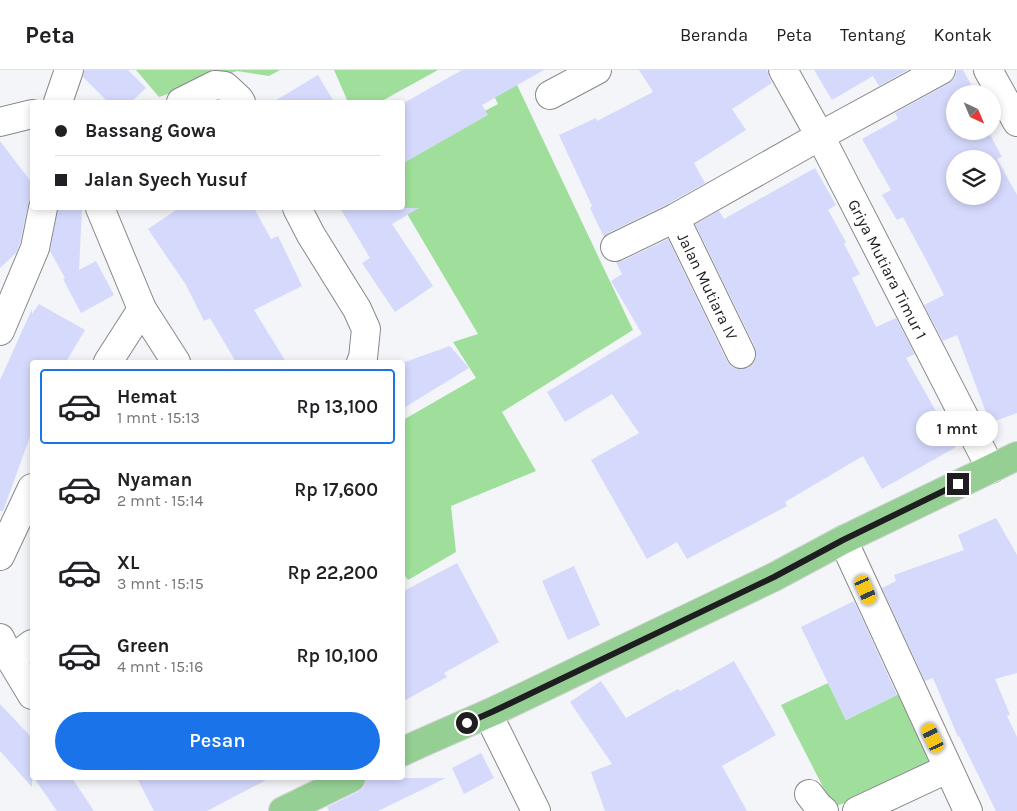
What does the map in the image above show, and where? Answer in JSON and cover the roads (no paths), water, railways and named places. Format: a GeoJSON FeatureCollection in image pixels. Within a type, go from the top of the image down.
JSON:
{"type":"FeatureCollection","features":[{"type":"Feature","properties":{"kind":"main road"},"geometry":{"type":"LineString","coordinates":[[405,751],[488,714],[774,577],[843,540],[1017,456]]}},
{"type":"Feature","properties":{"kind":"main road"},"geometry":{"type":"LineString","coordinates":[[283,811],[340,780]]}},
{"type":"Feature","properties":{"kind":"street"},"geometry":{"type":"LineString","coordinates":[[59,100],[69,70]]}},
{"type":"Feature","properties":{"kind":"street"},"geometry":{"type":"LineString","coordinates":[[550,95],[598,70]]}},
{"type":"Feature","properties":{"kind":"street","name":"Griya Mutiara Timur 1"},"geometry":{"type":"LineString","coordinates":[[783,70],[820,136],[991,469]]}},
{"type":"Feature","properties":{"kind":"street"},"geometry":{"type":"LineString","coordinates":[[615,246],[675,218],[941,70]]}},
{"type":"Feature","properties":{"kind":"street"},"geometry":{"type":"LineString","coordinates":[[988,70],[1017,122]]}},
{"type":"Feature","properties":{"kind":"street"},"geometry":{"type":"LineString","coordinates":[[185,100],[216,85],[225,86],[240,100]]}},
{"type":"Feature","properties":{"kind":"street"},"geometry":{"type":"LineString","coordinates":[[0,122],[30,114]]}},
{"type":"Feature","properties":{"kind":"street"},"geometry":{"type":"LineString","coordinates":[[0,331],[6,301],[35,248],[43,210]]}},
{"type":"Feature","properties":{"kind":"street"},"geometry":{"type":"LineString","coordinates":[[101,210],[142,309],[175,360]]}},
{"type":"Feature","properties":{"kind":"street"},"geometry":{"type":"LineString","coordinates":[[298,210],[357,310],[366,329],[362,360]]}},
{"type":"Feature","properties":{"kind":"street","name":"Jalan Mutiara IV"},"geometry":{"type":"LineString","coordinates":[[675,218],[741,354]]}},
{"type":"Feature","properties":{"kind":"street"},"geometry":{"type":"LineString","coordinates":[[109,360],[142,309]]}},
{"type":"Feature","properties":{"kind":"street"},"geometry":{"type":"LineString","coordinates":[[0,556],[30,492]]}},
{"type":"Feature","properties":{"kind":"street"},"geometry":{"type":"LineString","coordinates":[[843,540],[968,811]]}},
{"type":"Feature","properties":{"kind":"street"},"geometry":{"type":"LineString","coordinates":[[30,644],[6,649],[30,691]]}},
{"type":"Feature","properties":{"kind":"street"},"geometry":{"type":"LineString","coordinates":[[488,714],[536,811]]}},
{"type":"Feature","properties":{"kind":"street"},"geometry":{"type":"LineString","coordinates":[[857,811],[947,769]]}}]}
